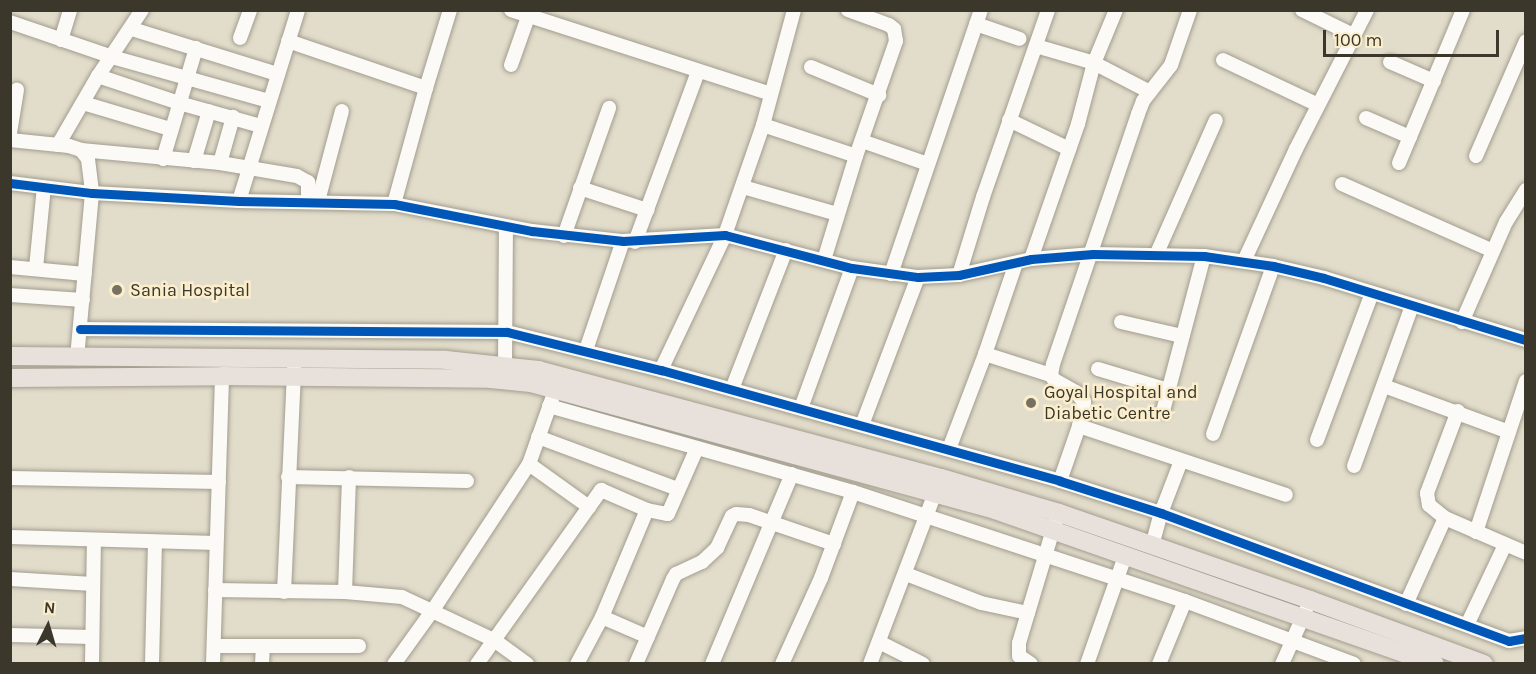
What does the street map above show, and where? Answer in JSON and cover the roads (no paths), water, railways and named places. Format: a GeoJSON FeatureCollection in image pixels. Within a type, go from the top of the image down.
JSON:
{"type":"FeatureCollection","features":[{"type":"Feature","properties":{"kind":"main road"},"geometry":{"type":"LineString","coordinates":[[10,356],[294,368],[531,383],[555,391],[938,485],[1056,521],[1152,546],[1435,663]]}},
{"type":"Feature","properties":{"kind":"main road"},"geometry":{"type":"LineString","coordinates":[[10,378],[222,376],[294,368],[446,360],[505,365],[555,391]]}},
{"type":"Feature","properties":{"kind":"main road"},"geometry":{"type":"LineString","coordinates":[[1056,521],[1125,556],[1306,608],[1484,663]]}},
{"type":"Feature","properties":{"kind":"street"},"geometry":{"type":"LineString","coordinates":[[61,40],[69,10]]}},
{"type":"Feature","properties":{"kind":"street"},"geometry":{"type":"LineString","coordinates":[[58,145],[98,76],[132,29],[142,10]]}},
{"type":"Feature","properties":{"kind":"street"},"geometry":{"type":"LineString","coordinates":[[240,38],[250,10]]}},
{"type":"Feature","properties":{"kind":"street"},"geometry":{"type":"LineString","coordinates":[[239,201],[298,10]]}},
{"type":"Feature","properties":{"kind":"street"},"geometry":{"type":"LineString","coordinates":[[511,10],[698,72],[771,93]]}},
{"type":"Feature","properties":{"kind":"street"},"geometry":{"type":"LineString","coordinates":[[549,24],[554,10]]}},
{"type":"Feature","properties":{"kind":"street"},"geometry":{"type":"LineString","coordinates":[[661,370],[725,235],[763,125],[794,10]]}},
{"type":"Feature","properties":{"kind":"street"},"geometry":{"type":"LineString","coordinates":[[959,275],[1009,120],[1048,10]]}},
{"type":"Feature","properties":{"kind":"street"},"geometry":{"type":"LineString","coordinates":[[1030,259],[1069,149],[1094,63],[1116,10]]}},
{"type":"Feature","properties":{"kind":"street"},"geometry":{"type":"LineString","coordinates":[[1051,375],[1138,114],[1150,92],[1171,65],[1190,10]]}},
{"type":"Feature","properties":{"kind":"street"},"geometry":{"type":"LineString","coordinates":[[1302,10],[1353,35]]}},
{"type":"Feature","properties":{"kind":"street"},"geometry":{"type":"LineString","coordinates":[[1244,261],[1318,105],[1367,10]]}},
{"type":"Feature","properties":{"kind":"street"},"geometry":{"type":"LineString","coordinates":[[1399,163],[1462,10]]}},
{"type":"Feature","properties":{"kind":"street"},"geometry":{"type":"LineString","coordinates":[[394,204],[450,11]]}},
{"type":"Feature","properties":{"kind":"street"},"geometry":{"type":"LineString","coordinates":[[824,260],[856,156],[879,95],[896,34],[889,25],[856,12]]}},
{"type":"Feature","properties":{"kind":"street"},"geometry":{"type":"LineString","coordinates":[[511,64],[528,17]]}},
{"type":"Feature","properties":{"kind":"street"},"geometry":{"type":"LineString","coordinates":[[891,274],[978,17],[1020,39]]}},
{"type":"Feature","properties":{"kind":"street"},"geometry":{"type":"LineString","coordinates":[[10,22],[112,57],[269,101]]}},
{"type":"Feature","properties":{"kind":"street"},"geometry":{"type":"LineString","coordinates":[[132,29],[277,74]]}},
{"type":"Feature","properties":{"kind":"street"},"geometry":{"type":"LineString","coordinates":[[288,41],[426,88]]}},
{"type":"Feature","properties":{"kind":"street"},"geometry":{"type":"LineString","coordinates":[[1476,156],[1526,41]]}},
{"type":"Feature","properties":{"kind":"street"},"geometry":{"type":"LineString","coordinates":[[1036,46],[1094,63],[1150,92]]}},
{"type":"Feature","properties":{"kind":"street"},"geometry":{"type":"LineString","coordinates":[[163,159],[170,129],[196,48]]}},
{"type":"Feature","properties":{"kind":"street"},"geometry":{"type":"LineString","coordinates":[[1223,60],[1318,105]]}},
{"type":"Feature","properties":{"kind":"street"},"geometry":{"type":"LineString","coordinates":[[1390,62],[1434,81]]}},
{"type":"Feature","properties":{"kind":"street"},"geometry":{"type":"LineString","coordinates":[[811,67],[879,95]]}},
{"type":"Feature","properties":{"kind":"street"},"geometry":{"type":"LineString","coordinates":[[586,350],[629,242],[647,210],[698,72]]}},
{"type":"Feature","properties":{"kind":"street"},"geometry":{"type":"LineString","coordinates":[[98,76],[179,103],[261,126]]}},
{"type":"Feature","properties":{"kind":"street"},"geometry":{"type":"LineString","coordinates":[[10,133],[18,90]]}},
{"type":"Feature","properties":{"kind":"street"},"geometry":{"type":"LineString","coordinates":[[83,103],[170,129]]}},
{"type":"Feature","properties":{"kind":"street"},"geometry":{"type":"LineString","coordinates":[[564,236],[609,108]]}},
{"type":"Feature","properties":{"kind":"street"},"geometry":{"type":"LineString","coordinates":[[194,161],[209,111]]}},
{"type":"Feature","properties":{"kind":"street"},"geometry":{"type":"LineString","coordinates":[[313,201],[342,111]]}},
{"type":"Feature","properties":{"kind":"street"},"geometry":{"type":"LineString","coordinates":[[220,163],[233,117]]}},
{"type":"Feature","properties":{"kind":"street"},"geometry":{"type":"LineString","coordinates":[[1366,118],[1410,137]]}},
{"type":"Feature","properties":{"kind":"street"},"geometry":{"type":"LineString","coordinates":[[1009,120],[1069,149]]}},
{"type":"Feature","properties":{"kind":"street"},"geometry":{"type":"LineString","coordinates":[[1157,253],[1216,120]]}},
{"type":"Feature","properties":{"kind":"street"},"geometry":{"type":"LineString","coordinates":[[763,125],[856,156]]}},
{"type":"Feature","properties":{"kind":"street"},"geometry":{"type":"LineString","coordinates":[[10,140],[163,159],[220,163],[305,179],[313,201]]}},
{"type":"Feature","properties":{"kind":"street"},"geometry":{"type":"LineString","coordinates":[[862,141],[928,164]]}},
{"type":"Feature","properties":{"kind":"street"},"geometry":{"type":"LineString","coordinates":[[77,358],[92,193],[91,170],[88,159],[81,150]]}},
{"type":"Feature","properties":{"kind":"street"},"geometry":{"type":"LineString","coordinates":[[10,183],[92,193],[239,201],[394,204],[506,227],[564,236],[629,242],[725,235],[852,268],[918,277],[959,275],[1030,259],[1093,254],[1157,253],[1204,256],[1273,266],[1372,293],[1526,340]]}},
{"type":"Feature","properties":{"kind":"street"},"geometry":{"type":"LineString","coordinates":[[1342,184],[1493,251]]}},
{"type":"Feature","properties":{"kind":"street"},"geometry":{"type":"LineString","coordinates":[[36,268],[44,187]]}},
{"type":"Feature","properties":{"kind":"street"},"geometry":{"type":"LineString","coordinates":[[742,187],[837,214]]}},
{"type":"Feature","properties":{"kind":"street"},"geometry":{"type":"LineString","coordinates":[[580,188],[647,210]]}},
{"type":"Feature","properties":{"kind":"street"},"geometry":{"type":"LineString","coordinates":[[1462,322],[1493,251],[1526,190]]}},
{"type":"Feature","properties":{"kind":"street"},"geometry":{"type":"LineString","coordinates":[[505,365],[506,227]]}},
{"type":"Feature","properties":{"kind":"street"},"geometry":{"type":"LineString","coordinates":[[732,389],[786,250]]}},
{"type":"Feature","properties":{"kind":"street"},"geometry":{"type":"LineString","coordinates":[[1163,411],[1204,256]]}},
{"type":"Feature","properties":{"kind":"street"},"geometry":{"type":"LineString","coordinates":[[949,449],[1016,263]]}},
{"type":"Feature","properties":{"kind":"street"},"geometry":{"type":"LineString","coordinates":[[1213,434],[1273,266]]}},
{"type":"Feature","properties":{"kind":"street"},"geometry":{"type":"LineString","coordinates":[[10,267],[85,274]]}},
{"type":"Feature","properties":{"kind":"street"},"geometry":{"type":"LineString","coordinates":[[801,408],[852,268]]}},
{"type":"Feature","properties":{"kind":"street"},"geometry":{"type":"LineString","coordinates":[[862,425],[918,277]]}},
{"type":"Feature","properties":{"kind":"street"},"geometry":{"type":"LineString","coordinates":[[1317,440],[1372,293]]}},
{"type":"Feature","properties":{"kind":"street"},"geometry":{"type":"LineString","coordinates":[[10,295],[83,300]]}},
{"type":"Feature","properties":{"kind":"street"},"geometry":{"type":"LineString","coordinates":[[1353,466],[1412,306]]}},
{"type":"Feature","properties":{"kind":"street"},"geometry":{"type":"LineString","coordinates":[[1121,322],[1182,336]]}},
{"type":"Feature","properties":{"kind":"street"},"geometry":{"type":"LineString","coordinates":[[80,329],[507,332],[586,350],[732,389],[1060,481],[1161,513],[1509,641],[1526,638]]}},
{"type":"Feature","properties":{"kind":"street"},"geometry":{"type":"LineString","coordinates":[[985,354],[1051,375],[1080,396],[1084,402],[1079,426],[1060,481]]}},
{"type":"Feature","properties":{"kind":"street"},"geometry":{"type":"LineString","coordinates":[[284,592],[294,368]]}},
{"type":"Feature","properties":{"kind":"street"},"geometry":{"type":"LineString","coordinates":[[1098,369],[1168,390]]}},
{"type":"Feature","properties":{"kind":"street"},"geometry":{"type":"LineString","coordinates":[[213,663],[222,376]]}},
{"type":"Feature","properties":{"kind":"street"},"geometry":{"type":"LineString","coordinates":[[1476,532],[1526,381]]}},
{"type":"Feature","properties":{"kind":"street"},"geometry":{"type":"LineString","coordinates":[[1384,386],[1458,411],[1509,432]]}},
{"type":"Feature","properties":{"kind":"street"},"geometry":{"type":"LineString","coordinates":[[394,663],[433,610],[529,464],[555,391],[697,448],[853,492],[926,518],[1046,555],[1185,601],[1354,663]]}},
{"type":"Feature","properties":{"kind":"street"},"geometry":{"type":"LineString","coordinates":[[1458,411],[1426,499],[1434,510],[1445,518],[1526,553]]}},
{"type":"Feature","properties":{"kind":"street"},"geometry":{"type":"LineString","coordinates":[[1079,426],[1286,495]]}},
{"type":"Feature","properties":{"kind":"street"},"geometry":{"type":"LineString","coordinates":[[538,437],[678,489]]}},
{"type":"Feature","properties":{"kind":"street"},"geometry":{"type":"LineString","coordinates":[[477,663],[601,490],[647,510],[668,514],[697,448]]}},
{"type":"Feature","properties":{"kind":"street"},"geometry":{"type":"LineString","coordinates":[[1152,546],[1161,513],[1181,461]]}},
{"type":"Feature","properties":{"kind":"street"},"geometry":{"type":"LineString","coordinates":[[529,464],[589,507]]}},
{"type":"Feature","properties":{"kind":"street"},"geometry":{"type":"LineString","coordinates":[[712,663],[792,474]]}},
{"type":"Feature","properties":{"kind":"street"},"geometry":{"type":"LineString","coordinates":[[288,477],[467,481]]}},
{"type":"Feature","properties":{"kind":"street"},"geometry":{"type":"LineString","coordinates":[[345,592],[349,477]]}},
{"type":"Feature","properties":{"kind":"street"},"geometry":{"type":"LineString","coordinates":[[10,478],[219,482]]}},
{"type":"Feature","properties":{"kind":"street"},"geometry":{"type":"LineString","coordinates":[[870,663],[906,574],[938,485]]}},
{"type":"Feature","properties":{"kind":"street"},"geometry":{"type":"LineString","coordinates":[[782,663],[834,544],[853,492]]}},
{"type":"Feature","properties":{"kind":"street"},"geometry":{"type":"LineString","coordinates":[[577,663],[602,617],[647,510]]}},
{"type":"Feature","properties":{"kind":"street"},"geometry":{"type":"LineString","coordinates":[[636,663],[676,574],[702,562],[717,548],[732,516],[742,513],[834,544]]}},
{"type":"Feature","properties":{"kind":"street"},"geometry":{"type":"LineString","coordinates":[[1406,604],[1445,518]]}},
{"type":"Feature","properties":{"kind":"street"},"geometry":{"type":"LineString","coordinates":[[1031,663],[1023,660],[1018,650],[1056,521]]}},
{"type":"Feature","properties":{"kind":"street"},"geometry":{"type":"LineString","coordinates":[[10,537],[216,543]]}},
{"type":"Feature","properties":{"kind":"street"},"geometry":{"type":"LineString","coordinates":[[92,663],[94,541]]}},
{"type":"Feature","properties":{"kind":"street"},"geometry":{"type":"LineString","coordinates":[[152,663],[155,542]]}},
{"type":"Feature","properties":{"kind":"street"},"geometry":{"type":"LineString","coordinates":[[1467,625],[1504,545]]}},
{"type":"Feature","properties":{"kind":"street"},"geometry":{"type":"LineString","coordinates":[[1087,663],[1125,556]]}},
{"type":"Feature","properties":{"kind":"street"},"geometry":{"type":"LineString","coordinates":[[906,574],[981,603],[1028,613]]}},
{"type":"Feature","properties":{"kind":"street"},"geometry":{"type":"LineString","coordinates":[[10,579],[93,584]]}},
{"type":"Feature","properties":{"kind":"street"},"geometry":{"type":"LineString","coordinates":[[215,590],[345,592],[402,597],[494,640],[527,663]]}},
{"type":"Feature","properties":{"kind":"street"},"geometry":{"type":"LineString","coordinates":[[1160,663],[1185,601]]}},
{"type":"Feature","properties":{"kind":"street"},"geometry":{"type":"LineString","coordinates":[[1282,663],[1306,608]]}},
{"type":"Feature","properties":{"kind":"street"},"geometry":{"type":"LineString","coordinates":[[602,617],[648,637]]}},
{"type":"Feature","properties":{"kind":"street"},"geometry":{"type":"LineString","coordinates":[[10,635],[92,637]]}},
{"type":"Feature","properties":{"kind":"street"},"geometry":{"type":"LineString","coordinates":[[879,642],[923,663]]}},
{"type":"Feature","properties":{"kind":"street"},"geometry":{"type":"LineString","coordinates":[[213,646],[359,646]]}},
{"type":"Feature","properties":{"kind":"street"},"geometry":{"type":"LineString","coordinates":[[262,663],[263,647]]}},
{"type":"Feature","properties":{"kind":"place","name":"Sania Hospital"},"geometry":{"type":"Point","coordinates":[117,290]}},
{"type":"Feature","properties":{"kind":"place","name":"Goyal Hospital and Diabetic Centre"},"geometry":{"type":"Point","coordinates":[1031,403]}}]}
